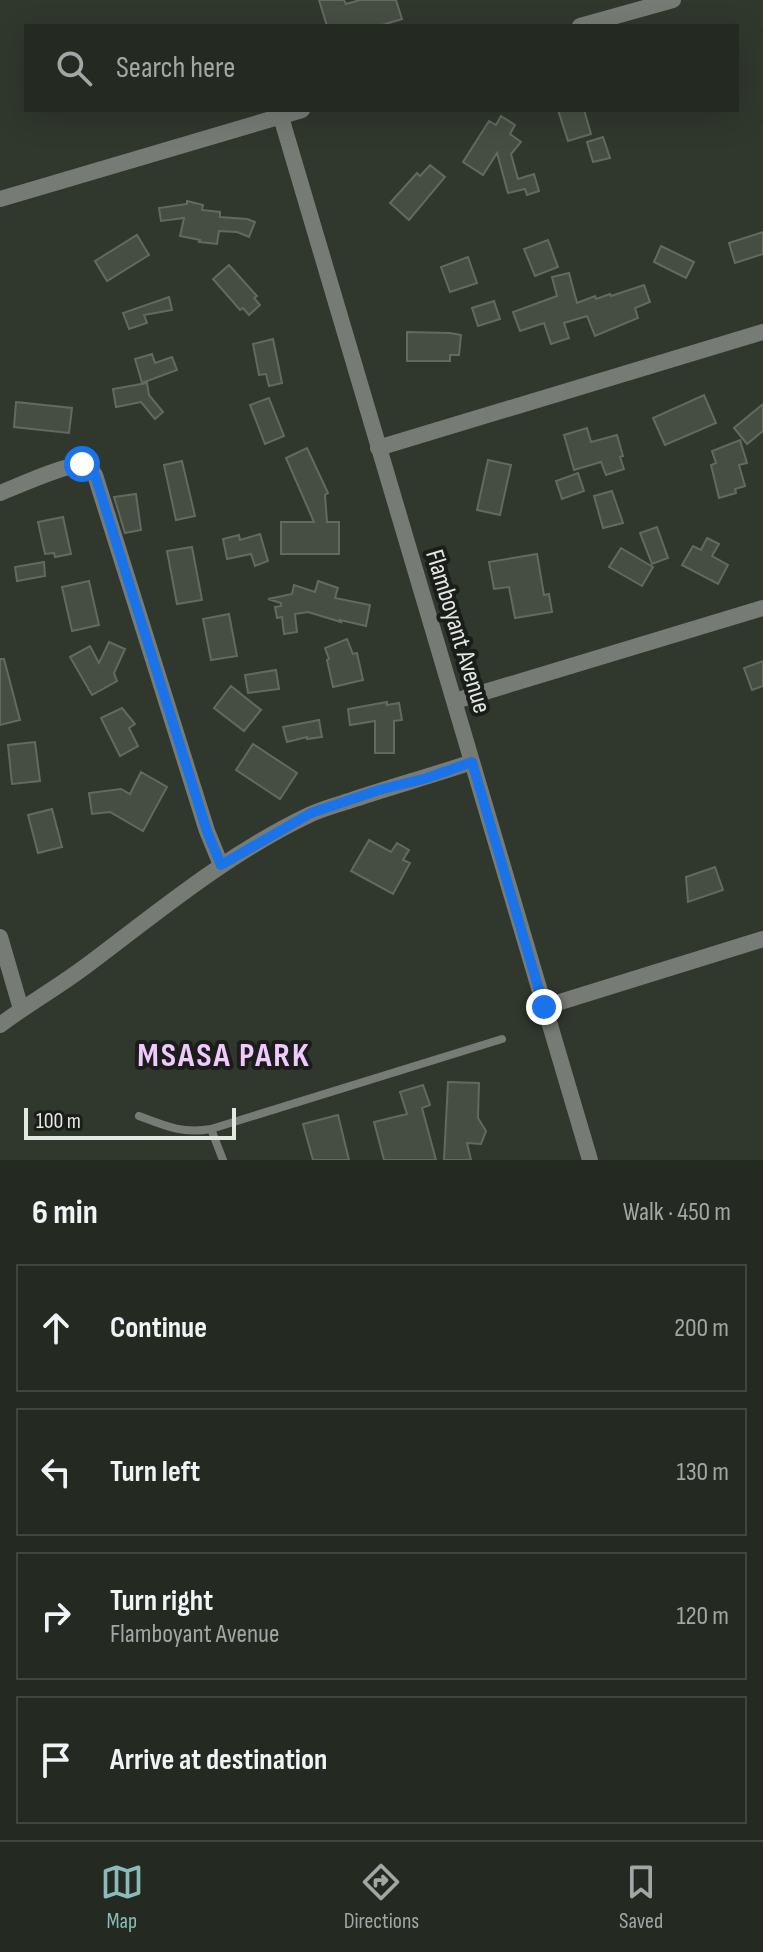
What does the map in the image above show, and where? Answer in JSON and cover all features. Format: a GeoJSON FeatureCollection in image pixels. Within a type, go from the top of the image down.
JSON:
{"type":"FeatureCollection","features":[{"type":"Feature","properties":{"kind":"street"},"geometry":{"type":"LineString","coordinates":[[587,24],[673,0]]}},
{"type":"Feature","properties":{"kind":"street"},"geometry":{"type":"LineString","coordinates":[[0,199],[296,112]]}},
{"type":"Feature","properties":{"kind":"street","name":"Flamboyant Avenue"},"geometry":{"type":"LineString","coordinates":[[281,117],[590,1160]]}},
{"type":"Feature","properties":{"kind":"street"},"geometry":{"type":"LineString","coordinates":[[378,448],[763,332]]}},
{"type":"Feature","properties":{"kind":"street"},"geometry":{"type":"LineString","coordinates":[[0,493],[64,468],[82,464],[91,468],[202,816],[221,865]]}},
{"type":"Feature","properties":{"kind":"street"},"geometry":{"type":"LineString","coordinates":[[455,701],[763,608]]}},
{"type":"Feature","properties":{"kind":"street"},"geometry":{"type":"LineString","coordinates":[[0,1025],[83,969],[221,865],[311,813],[472,762]]}},
{"type":"Feature","properties":{"kind":"street"},"geometry":{"type":"LineString","coordinates":[[0,937],[21,1009]]}},
{"type":"Feature","properties":{"kind":"street"},"geometry":{"type":"LineString","coordinates":[[544,1007],[763,939]]}},
{"type":"Feature","properties":{"kind":"lane"},"geometry":{"type":"LineString","coordinates":[[139,1116],[180,1130],[211,1129],[502,1039]]}},
{"type":"Feature","properties":{"kind":"lane"},"geometry":{"type":"LineString","coordinates":[[211,1129],[223,1160]]}},
{"type":"Feature","properties":{"kind":"building"},"geometry":{"type":"Polygon","coordinates":[[[319,0],[344,0],[346,4],[360,0],[396,0],[402,19],[386,24],[326,24],[319,0]]]}},
{"type":"Feature","properties":{"kind":"building"},"geometry":{"type":"Polygon","coordinates":[[[559,112],[585,112],[591,134],[568,141],[559,112]]]}},
{"type":"Feature","properties":{"kind":"building"},"geometry":{"type":"Polygon","coordinates":[[[501,116],[515,125],[510,134],[521,142],[511,154],[518,179],[534,174],[539,191],[527,195],[525,189],[508,193],[497,153],[483,175],[463,162],[489,121],[496,125],[501,116]]]}},
{"type":"Feature","properties":{"kind":"building"},"geometry":{"type":"Polygon","coordinates":[[[603,137],[610,158],[593,162],[587,142],[603,137]]]}},
{"type":"Feature","properties":{"kind":"building"},"geometry":{"type":"Polygon","coordinates":[[[430,165],[445,177],[409,220],[390,203],[417,173],[420,176],[430,165]]]}},
{"type":"Feature","properties":{"kind":"building"},"geometry":{"type":"Polygon","coordinates":[[[187,201],[203,205],[202,210],[220,212],[220,217],[255,222],[249,237],[237,232],[219,231],[217,244],[180,236],[184,218],[161,221],[159,208],[187,204],[187,201]]]}},
{"type":"Feature","properties":{"kind":"building"},"geometry":{"type":"Polygon","coordinates":[[[763,232],[763,254],[735,263],[729,243],[763,232]]]}},
{"type":"Feature","properties":{"kind":"building"},"geometry":{"type":"Polygon","coordinates":[[[137,235],[149,255],[107,281],[95,261],[137,235]]]}},
{"type":"Feature","properties":{"kind":"building"},"geometry":{"type":"Polygon","coordinates":[[[548,240],[558,267],[535,276],[524,249],[548,240]]]}},
{"type":"Feature","properties":{"kind":"building"},"geometry":{"type":"Polygon","coordinates":[[[661,246],[694,262],[686,278],[654,262],[661,246]]]}},
{"type":"Feature","properties":{"kind":"building"},"geometry":{"type":"Polygon","coordinates":[[[468,257],[477,283],[450,292],[441,267],[468,257]]]}},
{"type":"Feature","properties":{"kind":"building"},"geometry":{"type":"Polygon","coordinates":[[[229,265],[257,296],[254,298],[260,305],[249,315],[243,308],[240,310],[213,279],[229,265]]]}},
{"type":"Feature","properties":{"kind":"building"},"geometry":{"type":"Polygon","coordinates":[[[569,273],[577,303],[644,285],[650,302],[635,308],[638,318],[595,336],[587,316],[564,323],[569,338],[551,344],[544,323],[520,331],[513,312],[557,296],[552,277],[569,273]]]}},
{"type":"Feature","properties":{"kind":"building"},"geometry":{"type":"Polygon","coordinates":[[[169,297],[172,310],[144,315],[147,323],[129,329],[123,313],[169,297]]]}},
{"type":"Feature","properties":{"kind":"building"},"geometry":{"type":"Polygon","coordinates":[[[494,301],[500,319],[478,326],[472,308],[494,301]]]}},
{"type":"Feature","properties":{"kind":"building"},"geometry":{"type":"Polygon","coordinates":[[[407,332],[461,335],[459,355],[450,355],[450,361],[407,361],[407,332]]]}},
{"type":"Feature","properties":{"kind":"building"},"geometry":{"type":"Polygon","coordinates":[[[273,339],[282,383],[269,386],[266,374],[259,375],[253,344],[273,339]]]}},
{"type":"Feature","properties":{"kind":"building"},"geometry":{"type":"Polygon","coordinates":[[[152,354],[155,363],[172,357],[177,370],[142,383],[135,359],[152,354]]]}},
{"type":"Feature","properties":{"kind":"building"},"geometry":{"type":"Polygon","coordinates":[[[147,383],[149,395],[163,412],[155,419],[141,402],[116,407],[113,389],[147,383]]]}},
{"type":"Feature","properties":{"kind":"building"},"geometry":{"type":"Polygon","coordinates":[[[704,395],[716,423],[665,445],[653,418],[704,395]]]}},
{"type":"Feature","properties":{"kind":"building"},"geometry":{"type":"Polygon","coordinates":[[[269,398],[284,436],[265,444],[250,405],[269,398]]]}},
{"type":"Feature","properties":{"kind":"building"},"geometry":{"type":"Polygon","coordinates":[[[16,402],[72,408],[69,433],[14,427],[16,402]]]}},
{"type":"Feature","properties":{"kind":"building"},"geometry":{"type":"Polygon","coordinates":[[[763,404],[763,431],[747,444],[734,428],[763,404]]]}},
{"type":"Feature","properties":{"kind":"building"},"geometry":{"type":"Polygon","coordinates":[[[587,428],[591,442],[617,435],[624,469],[606,475],[601,462],[574,470],[564,435],[587,428]]]}},
{"type":"Feature","properties":{"kind":"building"},"geometry":{"type":"Polygon","coordinates":[[[740,440],[747,463],[739,465],[745,486],[735,489],[736,493],[719,498],[711,465],[716,463],[712,451],[740,440]]]}},
{"type":"Feature","properties":{"kind":"building"},"geometry":{"type":"Polygon","coordinates":[[[307,448],[328,493],[325,495],[327,522],[339,522],[339,554],[281,554],[281,522],[314,522],[286,458],[307,448]]]}},
{"type":"Feature","properties":{"kind":"building"},"geometry":{"type":"Polygon","coordinates":[[[488,460],[511,465],[500,515],[477,510],[488,460]]]}},
{"type":"Feature","properties":{"kind":"building"},"geometry":{"type":"Polygon","coordinates":[[[182,461],[195,516],[176,520],[164,465],[182,461]]]}},
{"type":"Feature","properties":{"kind":"building"},"geometry":{"type":"Polygon","coordinates":[[[578,473],[584,491],[562,499],[556,481],[578,473]]]}},
{"type":"Feature","properties":{"kind":"building"},"geometry":{"type":"Polygon","coordinates":[[[612,491],[623,523],[603,528],[594,496],[612,491]]]}},
{"type":"Feature","properties":{"kind":"building"},"geometry":{"type":"Polygon","coordinates":[[[136,494],[141,530],[125,533],[114,497],[136,494]]]}},
{"type":"Feature","properties":{"kind":"building"},"geometry":{"type":"Polygon","coordinates":[[[63,517],[71,554],[55,557],[54,553],[45,554],[38,522],[63,517]]]}},
{"type":"Feature","properties":{"kind":"building"},"geometry":{"type":"Polygon","coordinates":[[[657,527],[668,558],[652,564],[640,533],[657,527]]]}},
{"type":"Feature","properties":{"kind":"building"},"geometry":{"type":"Polygon","coordinates":[[[260,534],[268,561],[255,566],[251,554],[227,559],[223,539],[239,535],[240,540],[260,534]]]}},
{"type":"Feature","properties":{"kind":"building"},"geometry":{"type":"Polygon","coordinates":[[[707,538],[719,544],[712,556],[728,565],[718,584],[682,565],[693,546],[701,550],[707,538]]]}},
{"type":"Feature","properties":{"kind":"building"},"geometry":{"type":"Polygon","coordinates":[[[192,547],[202,600],[177,604],[167,551],[192,547]]]}},
{"type":"Feature","properties":{"kind":"building"},"geometry":{"type":"Polygon","coordinates":[[[621,548],[653,567],[642,586],[609,567],[621,548]]]}},
{"type":"Feature","properties":{"kind":"building"},"geometry":{"type":"Polygon","coordinates":[[[537,554],[544,595],[549,594],[552,612],[515,618],[509,587],[494,589],[489,562],[537,554]]]}},
{"type":"Feature","properties":{"kind":"building"},"geometry":{"type":"Polygon","coordinates":[[[44,562],[45,576],[17,581],[15,567],[44,562]]]}},
{"type":"Feature","properties":{"kind":"building"},"geometry":{"type":"Polygon","coordinates":[[[89,581],[99,625],[72,631],[62,587],[89,581]]]}},
{"type":"Feature","properties":{"kind":"building"},"geometry":{"type":"Polygon","coordinates":[[[318,581],[338,588],[335,598],[370,605],[366,626],[308,612],[295,614],[297,632],[284,634],[282,617],[277,618],[275,607],[281,606],[281,603],[268,599],[292,594],[294,585],[315,592],[318,581]]]}},
{"type":"Feature","properties":{"kind":"building"},"geometry":{"type":"Polygon","coordinates":[[[229,614],[237,656],[211,660],[203,619],[229,614]]]}},
{"type":"Feature","properties":{"kind":"building"},"geometry":{"type":"Polygon","coordinates":[[[347,639],[353,654],[357,653],[363,680],[333,687],[325,648],[347,639]]]}},
{"type":"Feature","properties":{"kind":"building"},"geometry":{"type":"Polygon","coordinates":[[[109,642],[125,649],[114,673],[117,681],[92,695],[70,657],[90,646],[99,663],[109,642]]]}},
{"type":"Feature","properties":{"kind":"building"},"geometry":{"type":"Polygon","coordinates":[[[0,659],[4,659],[20,720],[0,725],[0,659]]]}},
{"type":"Feature","properties":{"kind":"building"},"geometry":{"type":"Polygon","coordinates":[[[763,661],[763,686],[752,690],[744,668],[763,661]]]}},
{"type":"Feature","properties":{"kind":"building"},"geometry":{"type":"Polygon","coordinates":[[[276,670],[279,689],[248,693],[245,675],[276,670]]]}},
{"type":"Feature","properties":{"kind":"building"},"geometry":{"type":"Polygon","coordinates":[[[231,686],[261,710],[244,731],[214,708],[231,686]]]}},
{"type":"Feature","properties":{"kind":"building"},"geometry":{"type":"Polygon","coordinates":[[[387,702],[387,705],[399,703],[402,720],[394,721],[394,753],[375,753],[375,721],[350,725],[348,709],[387,702]]]}},
{"type":"Feature","properties":{"kind":"building"},"geometry":{"type":"Polygon","coordinates":[[[122,708],[135,724],[129,728],[138,746],[120,756],[101,718],[122,708]]]}},
{"type":"Feature","properties":{"kind":"building"},"geometry":{"type":"Polygon","coordinates":[[[319,720],[322,737],[287,742],[283,727],[319,720]]]}},
{"type":"Feature","properties":{"kind":"building"},"geometry":{"type":"Polygon","coordinates":[[[35,742],[40,781],[12,784],[8,745],[35,742]]]}},
{"type":"Feature","properties":{"kind":"building"},"geometry":{"type":"Polygon","coordinates":[[[253,744],[297,773],[280,799],[236,770],[253,744]]]}},
{"type":"Feature","properties":{"kind":"building"},"geometry":{"type":"Polygon","coordinates":[[[141,772],[167,787],[143,831],[110,812],[92,814],[89,793],[121,789],[130,794],[141,772]]]}},
{"type":"Feature","properties":{"kind":"building"},"geometry":{"type":"Polygon","coordinates":[[[52,809],[62,847],[38,853],[28,815],[52,809]]]}},
{"type":"Feature","properties":{"kind":"building"},"geometry":{"type":"Polygon","coordinates":[[[369,840],[391,852],[397,843],[409,850],[403,860],[410,863],[393,894],[351,871],[369,840]]]}},
{"type":"Feature","properties":{"kind":"building"},"geometry":{"type":"Polygon","coordinates":[[[715,867],[723,890],[688,902],[686,877],[715,867]]]}},
{"type":"Feature","properties":{"kind":"building"},"geometry":{"type":"Polygon","coordinates":[[[448,1082],[479,1083],[478,1118],[486,1131],[481,1144],[467,1143],[471,1160],[444,1160],[448,1082]]]}},
{"type":"Feature","properties":{"kind":"building"},"geometry":{"type":"Polygon","coordinates":[[[423,1085],[430,1105],[422,1108],[436,1160],[384,1160],[374,1122],[407,1114],[400,1092],[423,1085]]]}},
{"type":"Feature","properties":{"kind":"building"},"geometry":{"type":"Polygon","coordinates":[[[338,1115],[349,1160],[313,1160],[303,1124],[338,1115]]]}},
{"type":"Feature","properties":{"kind":"district","name":"MSASA PARK"},"geometry":{"type":"Point","coordinates":[224,1054]}},
{"type":"Feature","properties":{"kind":"route"},"geometry":{"type":"LineString","coordinates":[[82,464],[91,468],[95,475],[207,831],[221,865],[311,813],[472,762],[544,1007]]}}]}
